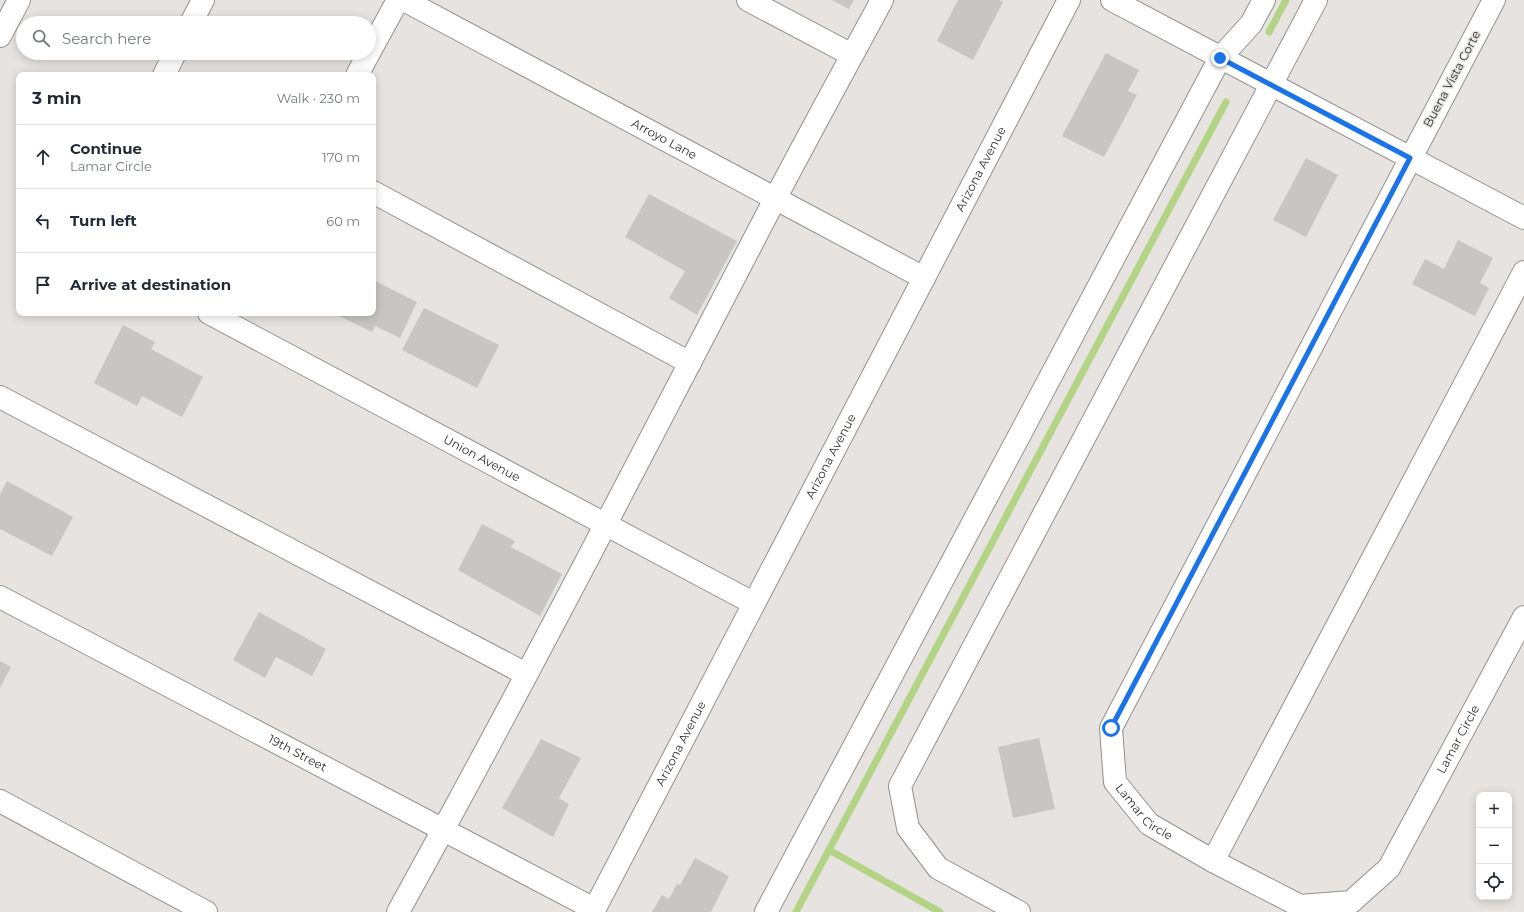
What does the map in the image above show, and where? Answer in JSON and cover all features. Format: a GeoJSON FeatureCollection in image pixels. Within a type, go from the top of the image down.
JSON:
{"type":"FeatureCollection","features":[{"type":"Feature","properties":{"kind":"street"},"geometry":{"type":"LineString","coordinates":[[0,36],[19,0]]}},
{"type":"Feature","properties":{"kind":"street"},"geometry":{"type":"LineString","coordinates":[[195,16],[203,0]]}},
{"type":"Feature","properties":{"kind":"street"},"geometry":{"type":"LineString","coordinates":[[376,40],[398,0]]}},
{"type":"Feature","properties":{"kind":"street","name":"Arroyo Lane"},"geometry":{"type":"LineString","coordinates":[[404,0],[924,278]]}},
{"type":"Feature","properties":{"kind":"street"},"geometry":{"type":"LineString","coordinates":[[748,0],[852,55]]}},
{"type":"Feature","properties":{"kind":"street"},"geometry":{"type":"LineString","coordinates":[[398,912],[444,830],[606,525],[775,199],[882,0]]}},
{"type":"Feature","properties":{"kind":"street","name":"Arizona Avenue"},"geometry":{"type":"LineString","coordinates":[[593,910],[1069,0]]}},
{"type":"Feature","properties":{"kind":"street"},"geometry":{"type":"LineString","coordinates":[[1112,0],[1524,218]]}},
{"type":"Feature","properties":{"kind":"street"},"geometry":{"type":"LineString","coordinates":[[766,912],[1220,58],[1251,24],[1264,0]]}},
{"type":"Feature","properties":{"kind":"street"},"geometry":{"type":"LineString","coordinates":[[1020,912],[938,868],[908,828],[900,786],[1316,0]]}},
{"type":"Feature","properties":{"kind":"street","name":"Buena Vista Corte"},"geometry":{"type":"LineString","coordinates":[[1410,158],[1494,0]]}},
{"type":"Feature","properties":{"kind":"street"},"geometry":{"type":"LineString","coordinates":[[166,72],[172,60]]}},
{"type":"Feature","properties":{"kind":"street"},"geometry":{"type":"LineString","coordinates":[[359,72],[365,60]]}},
{"type":"Feature","properties":{"kind":"street","name":"Lamar Circle"},"geometry":{"type":"LineString","coordinates":[[1410,158],[1111,728],[1115,782],[1149,824],[1300,906],[1350,902],[1389,868],[1524,616]]}},
{"type":"Feature","properties":{"kind":"street"},"geometry":{"type":"LineString","coordinates":[[376,194],[690,363]]}},
{"type":"Feature","properties":{"kind":"street"},"geometry":{"type":"LineString","coordinates":[[1213,860],[1524,272]]}},
{"type":"Feature","properties":{"kind":"street","name":"Union Avenue"},"geometry":{"type":"LineString","coordinates":[[216,316],[753,603]]}},
{"type":"Feature","properties":{"kind":"street"},"geometry":{"type":"LineString","coordinates":[[0,397],[526,674]]}},
{"type":"Feature","properties":{"kind":"street","name":"19th Street"},"geometry":{"type":"LineString","coordinates":[[0,597],[593,910]]}},
{"type":"Feature","properties":{"kind":"street"},"geometry":{"type":"LineString","coordinates":[[0,802],[206,912]]}},
{"type":"Feature","properties":{"kind":"building"},"geometry":{"type":"Polygon","coordinates":[[[832,0],[854,0],[849,9],[832,0]]]}},
{"type":"Feature","properties":{"kind":"building"},"geometry":{"type":"Polygon","coordinates":[[[958,0],[999,0],[1003,2],[973,60],[937,41],[958,0]]]}},
{"type":"Feature","properties":{"kind":"building"},"geometry":{"type":"Polygon","coordinates":[[[1106,53],[1139,70],[1128,91],[1137,95],[1104,157],[1062,136],[1106,53]]]}},
{"type":"Feature","properties":{"kind":"building"},"geometry":{"type":"Polygon","coordinates":[[[1306,158],[1338,175],[1306,237],[1273,220],[1306,158]]]}},
{"type":"Feature","properties":{"kind":"building"},"geometry":{"type":"Polygon","coordinates":[[[649,194],[737,241],[697,315],[669,298],[685,271],[625,237],[649,194]]]}},
{"type":"Feature","properties":{"kind":"building"},"geometry":{"type":"Polygon","coordinates":[[[1458,240],[1493,258],[1480,283],[1489,288],[1475,316],[1412,284],[1425,259],[1444,269],[1458,240]]]}},
{"type":"Feature","properties":{"kind":"building"},"geometry":{"type":"Polygon","coordinates":[[[376,282],[417,302],[400,338],[375,326],[372,332],[339,316],[376,316],[376,282]]]}},
{"type":"Feature","properties":{"kind":"building"},"geometry":{"type":"Polygon","coordinates":[[[424,308],[499,345],[477,388],[402,350],[424,308]]]}},
{"type":"Feature","properties":{"kind":"building"},"geometry":{"type":"Polygon","coordinates":[[[123,325],[155,342],[151,349],[203,377],[182,417],[142,396],[137,406],[94,383],[123,325]]]}},
{"type":"Feature","properties":{"kind":"building"},"geometry":{"type":"Polygon","coordinates":[[[7,481],[73,517],[52,556],[0,529],[0,494],[7,481]]]}},
{"type":"Feature","properties":{"kind":"building"},"geometry":{"type":"Polygon","coordinates":[[[482,524],[515,541],[511,547],[562,574],[540,616],[458,570],[482,524]]]}},
{"type":"Feature","properties":{"kind":"building"},"geometry":{"type":"Polygon","coordinates":[[[259,612],[326,649],[312,676],[276,657],[265,678],[233,660],[259,612]]]}},
{"type":"Feature","properties":{"kind":"building"},"geometry":{"type":"Polygon","coordinates":[[[0,661],[11,667],[0,688],[0,661]]]}},
{"type":"Feature","properties":{"kind":"building"},"geometry":{"type":"Polygon","coordinates":[[[1039,738],[1055,809],[1013,818],[998,747],[1039,738]]]}},
{"type":"Feature","properties":{"kind":"building"},"geometry":{"type":"Polygon","coordinates":[[[541,739],[581,758],[559,798],[569,804],[553,837],[502,808],[541,739]]]}},
{"type":"Feature","properties":{"kind":"building"},"geometry":{"type":"Polygon","coordinates":[[[695,858],[729,876],[711,912],[652,912],[662,895],[669,899],[677,884],[680,885],[695,858]]]}},
{"type":"Feature","properties":{"kind":"waterway"},"geometry":{"type":"LineString","coordinates":[[1269,32],[1286,0]]}},
{"type":"Feature","properties":{"kind":"waterway"},"geometry":{"type":"LineString","coordinates":[[796,912],[1226,102]]}},
{"type":"Feature","properties":{"kind":"waterway"},"geometry":{"type":"LineString","coordinates":[[829,850],[940,912]]}},
{"type":"Feature","properties":{"kind":"route"},"geometry":{"type":"LineString","coordinates":[[1111,728],[1410,158],[1220,58]]}}]}
